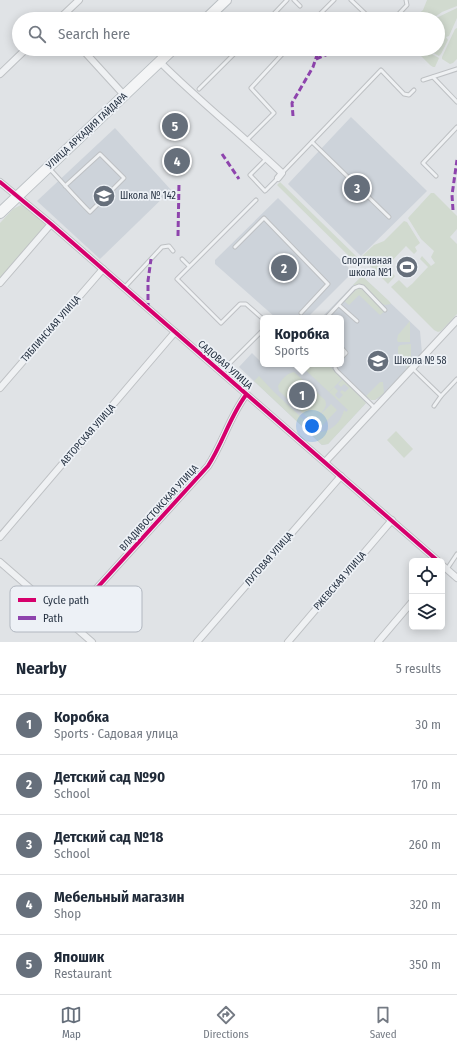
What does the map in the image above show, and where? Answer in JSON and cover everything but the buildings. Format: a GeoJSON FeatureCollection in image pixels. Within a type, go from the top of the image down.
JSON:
{"type":"FeatureCollection","features":[{"type":"Feature","properties":{"kind":"main road"},"geometry":{"type":"LineString","coordinates":[[213,12],[226,0]]}},
{"type":"Feature","properties":{"kind":"main road","name":"УЛИЦА АРКАДИЯ ГАЙДАРА"},"geometry":{"type":"LineString","coordinates":[[0,213],[166,56]]}},
{"type":"Feature","properties":{"kind":"street"},"geometry":{"type":"LineString","coordinates":[[66,12],[79,0]]}},
{"type":"Feature","properties":{"kind":"street"},"geometry":{"type":"LineString","coordinates":[[0,74],[19,56]]}},
{"type":"Feature","properties":{"kind":"street"},"geometry":{"type":"LineString","coordinates":[[88,56],[124,95]]}},
{"type":"Feature","properties":{"kind":"street"},"geometry":{"type":"LineString","coordinates":[[160,62],[180,83],[247,140],[282,173],[278,178]]}},
{"type":"Feature","properties":{"kind":"street","name":"САДОВАЯ УЛИЦА"},"geometry":{"type":"LineString","coordinates":[[0,182],[51,224],[435,558]]}},
{"type":"Feature","properties":{"kind":"street"},"geometry":{"type":"LineString","coordinates":[[0,284],[51,224]]}},
{"type":"Feature","properties":{"kind":"street","name":"ТЯБЛИНСКАЯ УЛИЦА"},"geometry":{"type":"LineString","coordinates":[[0,388],[103,269]]}},
{"type":"Feature","properties":{"kind":"street"},"geometry":{"type":"LineString","coordinates":[[325,462],[457,320]]}},
{"type":"Feature","properties":{"kind":"street","name":"АВТОРСКАЯ УЛИЦА"},"geometry":{"type":"LineString","coordinates":[[0,537],[175,332]]}},
{"type":"Feature","properties":{"kind":"street","name":"ВЛАДИВОСТОКСКАЯ УЛИЦА"},"geometry":{"type":"LineString","coordinates":[[99,586],[208,466],[222,443],[228,425],[236,410],[246,395]]}},
{"type":"Feature","properties":{"kind":"street","name":"ЛУГОВАЯ УЛИЦА"},"geometry":{"type":"LineString","coordinates":[[197,642],[341,476]]}},
{"type":"Feature","properties":{"kind":"street","name":"РЖЕВСКАЯ УЛИЦА"},"geometry":{"type":"LineString","coordinates":[[288,642],[392,520]]}},
{"type":"Feature","properties":{"kind":"street"},"geometry":{"type":"LineString","coordinates":[[0,562],[27,586]]}},
{"type":"Feature","properties":{"kind":"street"},"geometry":{"type":"LineString","coordinates":[[445,568],[457,578]]}},
{"type":"Feature","properties":{"kind":"street"},"geometry":{"type":"LineString","coordinates":[[378,642],[409,606]]}},
{"type":"Feature","properties":{"kind":"street"},"geometry":{"type":"LineString","coordinates":[[80,632],[92,642]]}},
{"type":"Feature","properties":{"kind":"lane"},"geometry":{"type":"LineString","coordinates":[[275,12],[287,0]]}},
{"type":"Feature","properties":{"kind":"lane"},"geometry":{"type":"LineString","coordinates":[[294,0],[300,6]]}},
{"type":"Feature","properties":{"kind":"lane"},"geometry":{"type":"LineString","coordinates":[[322,12],[334,0]]}},
{"type":"Feature","properties":{"kind":"lane"},"geometry":{"type":"LineString","coordinates":[[351,0],[364,12]]}},
{"type":"Feature","properties":{"kind":"lane"},"geometry":{"type":"LineString","coordinates":[[400,12],[407,4],[406,0]]}},
{"type":"Feature","properties":{"kind":"lane"},"geometry":{"type":"LineString","coordinates":[[199,89],[232,56]]}},
{"type":"Feature","properties":{"kind":"lane"},"geometry":{"type":"LineString","coordinates":[[247,140],[274,113],[250,88],[280,56]]}},
{"type":"Feature","properties":{"kind":"lane"},"geometry":{"type":"LineString","coordinates":[[423,80],[457,69]]}},
{"type":"Feature","properties":{"kind":"lane"},"geometry":{"type":"LineString","coordinates":[[282,173],[381,70],[404,94],[409,95],[414,90]]}},
{"type":"Feature","properties":{"kind":"lane"},"geometry":{"type":"LineString","coordinates":[[433,77],[457,102]]}},
{"type":"Feature","properties":{"kind":"lane"},"geometry":{"type":"LineString","coordinates":[[436,176],[423,163],[457,127]]}},
{"type":"Feature","properties":{"kind":"lane"},"geometry":{"type":"LineString","coordinates":[[312,142],[389,217]]}},
{"type":"Feature","properties":{"kind":"lane"},"geometry":{"type":"LineString","coordinates":[[48,167],[65,186],[90,212],[124,178],[100,154],[65,186]]}},
{"type":"Feature","properties":{"kind":"lane"},"geometry":{"type":"LineString","coordinates":[[266,158],[250,175],[266,191],[278,178]]}},
{"type":"Feature","properties":{"kind":"lane"},"geometry":{"type":"LineString","coordinates":[[256,200],[177,279],[221,323],[240,304],[246,304],[260,316]]}},
{"type":"Feature","properties":{"kind":"lane"},"geometry":{"type":"LineString","coordinates":[[235,247],[264,218],[328,284],[301,313]]}},
{"type":"Feature","properties":{"kind":"lane"},"geometry":{"type":"LineString","coordinates":[[124,288],[162,247],[169,246],[173,250]]}},
{"type":"Feature","properties":{"kind":"lane"},"geometry":{"type":"LineString","coordinates":[[182,259],[189,266]]}},
{"type":"Feature","properties":{"kind":"lane"},"geometry":{"type":"LineString","coordinates":[[329,315],[355,287],[360,286],[385,310]]}},
{"type":"Feature","properties":{"kind":"lane"},"geometry":{"type":"LineString","coordinates":[[339,305],[357,321]]}},
{"type":"Feature","properties":{"kind":"lane"},"geometry":{"type":"LineString","coordinates":[[221,372],[260,333]]}},
{"type":"Feature","properties":{"kind":"lane"},"geometry":{"type":"LineString","coordinates":[[335,367],[337,371],[375,408]]}},
{"type":"Feature","properties":{"kind":"lane"},"geometry":{"type":"LineString","coordinates":[[412,368],[442,396]]}},
{"type":"Feature","properties":{"kind":"lane"},"geometry":{"type":"LineString","coordinates":[[434,406],[457,378]]}},
{"type":"Feature","properties":{"kind":"lane"},"geometry":{"type":"LineString","coordinates":[[445,564],[457,554]]}},
{"type":"Feature","properties":{"kind":"shaded area"},"geometry":{"type":"Polygon","coordinates":[[[427,0],[457,0],[457,6],[442,12],[421,12],[427,0]]]}},
{"type":"Feature","properties":{"kind":"shaded area"},"geometry":{"type":"Polygon","coordinates":[[[457,8],[457,18],[449,36],[446,37],[448,40],[445,46],[445,14],[457,8]]]}},
{"type":"Feature","properties":{"kind":"shaded area"},"geometry":{"type":"Polygon","coordinates":[[[457,28],[457,59],[450,64],[442,59],[442,57],[445,56],[445,51],[455,29],[457,28]]]}},
{"type":"Feature","properties":{"kind":"shaded area"},"geometry":{"type":"Polygon","coordinates":[[[421,56],[435,56],[439,58],[435,67],[430,65],[421,56]]]}},
{"type":"Feature","properties":{"kind":"shaded area"},"geometry":{"type":"Polygon","coordinates":[[[351,117],[427,191],[361,256],[288,184],[351,117]]]}},
{"type":"Feature","properties":{"kind":"shaded area","name":"Школа № 142"},"geometry":{"type":"Polygon","coordinates":[[[115,128],[171,190],[100,259],[37,201],[115,128]]]}},
{"type":"Feature","properties":{"kind":"shaded area"},"geometry":{"type":"Polygon","coordinates":[[[280,182],[358,258],[360,261],[357,264],[277,185],[280,182]]]}},
{"type":"Feature","properties":{"kind":"shaded area"},"geometry":{"type":"Polygon","coordinates":[[[431,193],[434,193],[457,216],[457,229],[450,237],[457,244],[457,314],[441,331],[438,332],[434,330],[391,287],[399,280],[407,288],[412,284],[428,267],[420,259],[422,256],[431,266],[435,263],[431,257],[434,251],[421,239],[408,218],[431,193]]]}},
{"type":"Feature","properties":{"kind":"shaded area"},"geometry":{"type":"Polygon","coordinates":[[[278,198],[353,272],[310,315],[273,315],[215,264],[215,260],[278,198]]]}},
{"type":"Feature","properties":{"kind":"shaded area"},"geometry":{"type":"Polygon","coordinates":[[[21,205],[26,206],[46,222],[45,227],[0,280],[0,223],[13,209],[21,205]]]}},
{"type":"Feature","properties":{"kind":"shaded area"},"geometry":{"type":"Polygon","coordinates":[[[404,221],[407,222],[420,243],[415,247],[417,251],[414,254],[406,246],[386,267],[395,276],[388,284],[361,257],[374,245],[384,241],[404,221]]]}},
{"type":"Feature","properties":{"kind":"shaded area","name":"Школа № 58"},"geometry":{"type":"Polygon","coordinates":[[[362,276],[420,331],[422,353],[379,398],[375,400],[368,398],[365,402],[366,403],[328,444],[322,445],[239,367],[252,353],[260,361],[260,367],[344,367],[344,315],[324,315],[362,276]]]}},
{"type":"Feature","properties":{"kind":"shaded area"},"geometry":{"type":"Polygon","coordinates":[[[362,276],[391,304],[382,304],[363,285],[353,285],[362,276]]]}},
{"type":"Feature","properties":{"kind":"shaded area"},"geometry":{"type":"Polygon","coordinates":[[[358,288],[369,294],[385,311],[380,315],[359,295],[349,305],[344,301],[358,288]]]}},
{"type":"Feature","properties":{"kind":"shaded area"},"geometry":{"type":"Polygon","coordinates":[[[410,321],[410,342],[398,342],[398,335],[410,321]]]}},
{"type":"Feature","properties":{"kind":"shaded area"},"geometry":{"type":"Polygon","coordinates":[[[411,344],[411,364],[408,368],[398,357],[398,347],[400,345],[411,344]]]}},
{"type":"Feature","properties":{"kind":"shaded area"},"geometry":{"type":"Polygon","coordinates":[[[302,367],[331,367],[342,379],[329,392],[302,367]]]}},
{"type":"Feature","properties":{"kind":"shaded area"},"geometry":{"type":"Polygon","coordinates":[[[294,372],[325,400],[326,407],[320,415],[331,404],[337,410],[321,427],[315,420],[316,418],[308,418],[279,391],[278,386],[283,379],[287,375],[294,372]]]}},
{"type":"Feature","properties":{"kind":"shaded area"},"geometry":{"type":"Polygon","coordinates":[[[259,376],[317,432],[331,429],[338,422],[344,410],[346,412],[348,410],[329,392],[334,387],[338,391],[335,395],[339,399],[343,395],[340,392],[342,390],[345,392],[349,388],[344,384],[341,387],[338,384],[343,379],[366,403],[328,444],[322,445],[254,381],[259,376]]]}},
{"type":"Feature","properties":{"kind":"shaded area"},"geometry":{"type":"Polygon","coordinates":[[[380,382],[383,382],[384,393],[375,400],[371,400],[366,396],[380,382]]]}},
{"type":"Feature","properties":{"kind":"shaded area"},"geometry":{"type":"Polygon","coordinates":[[[396,431],[413,449],[404,458],[387,440],[396,431]]]}},
{"type":"Feature","properties":{"kind":"marked path"},"geometry":{"type":"LineString","coordinates":[[293,116],[292,103],[313,67],[317,56]]}},
{"type":"Feature","properties":{"kind":"marked path"},"geometry":{"type":"LineString","coordinates":[[316,59],[323,56]]}},
{"type":"Feature","properties":{"kind":"marked path"},"geometry":{"type":"LineString","coordinates":[[222,154],[239,179]]}},
{"type":"Feature","properties":{"kind":"marked path"},"geometry":{"type":"LineString","coordinates":[[453,210],[452,195],[457,160]]}},
{"type":"Feature","properties":{"kind":"marked path"},"geometry":{"type":"LineString","coordinates":[[178,236],[179,183]]}},
{"type":"Feature","properties":{"kind":"marked path"},"geometry":{"type":"LineString","coordinates":[[148,309],[148,281],[151,259]]}},
{"type":"Feature","properties":{"kind":"cycle path"},"geometry":{"type":"LineString","coordinates":[[0,182],[51,224],[435,558]]}},
{"type":"Feature","properties":{"kind":"cycle path"},"geometry":{"type":"LineString","coordinates":[[99,586],[208,466],[235,412],[246,395]]}},
{"type":"Feature","properties":{"kind":"place","name":"Япошик"},"geometry":{"type":"Point","coordinates":[175,126]}},
{"type":"Feature","properties":{"kind":"place","name":"Мебельный магазин"},"geometry":{"type":"Point","coordinates":[177,161]}},
{"type":"Feature","properties":{"kind":"place","name":"Детский сад №18"},"geometry":{"type":"Point","coordinates":[357,188]}},
{"type":"Feature","properties":{"kind":"place","name":"Школа № 142"},"geometry":{"type":"Point","coordinates":[104,196]}},
{"type":"Feature","properties":{"kind":"place","name":"Спортивная школа №1"},"geometry":{"type":"Point","coordinates":[407,267]}},
{"type":"Feature","properties":{"kind":"place","name":"Детский сад №90"},"geometry":{"type":"Point","coordinates":[284,268]}},
{"type":"Feature","properties":{"kind":"place","name":"Школа № 58"},"geometry":{"type":"Point","coordinates":[378,361]}},
{"type":"Feature","properties":{"kind":"place","name":"Коробка"},"geometry":{"type":"Point","coordinates":[302,395]}}]}
